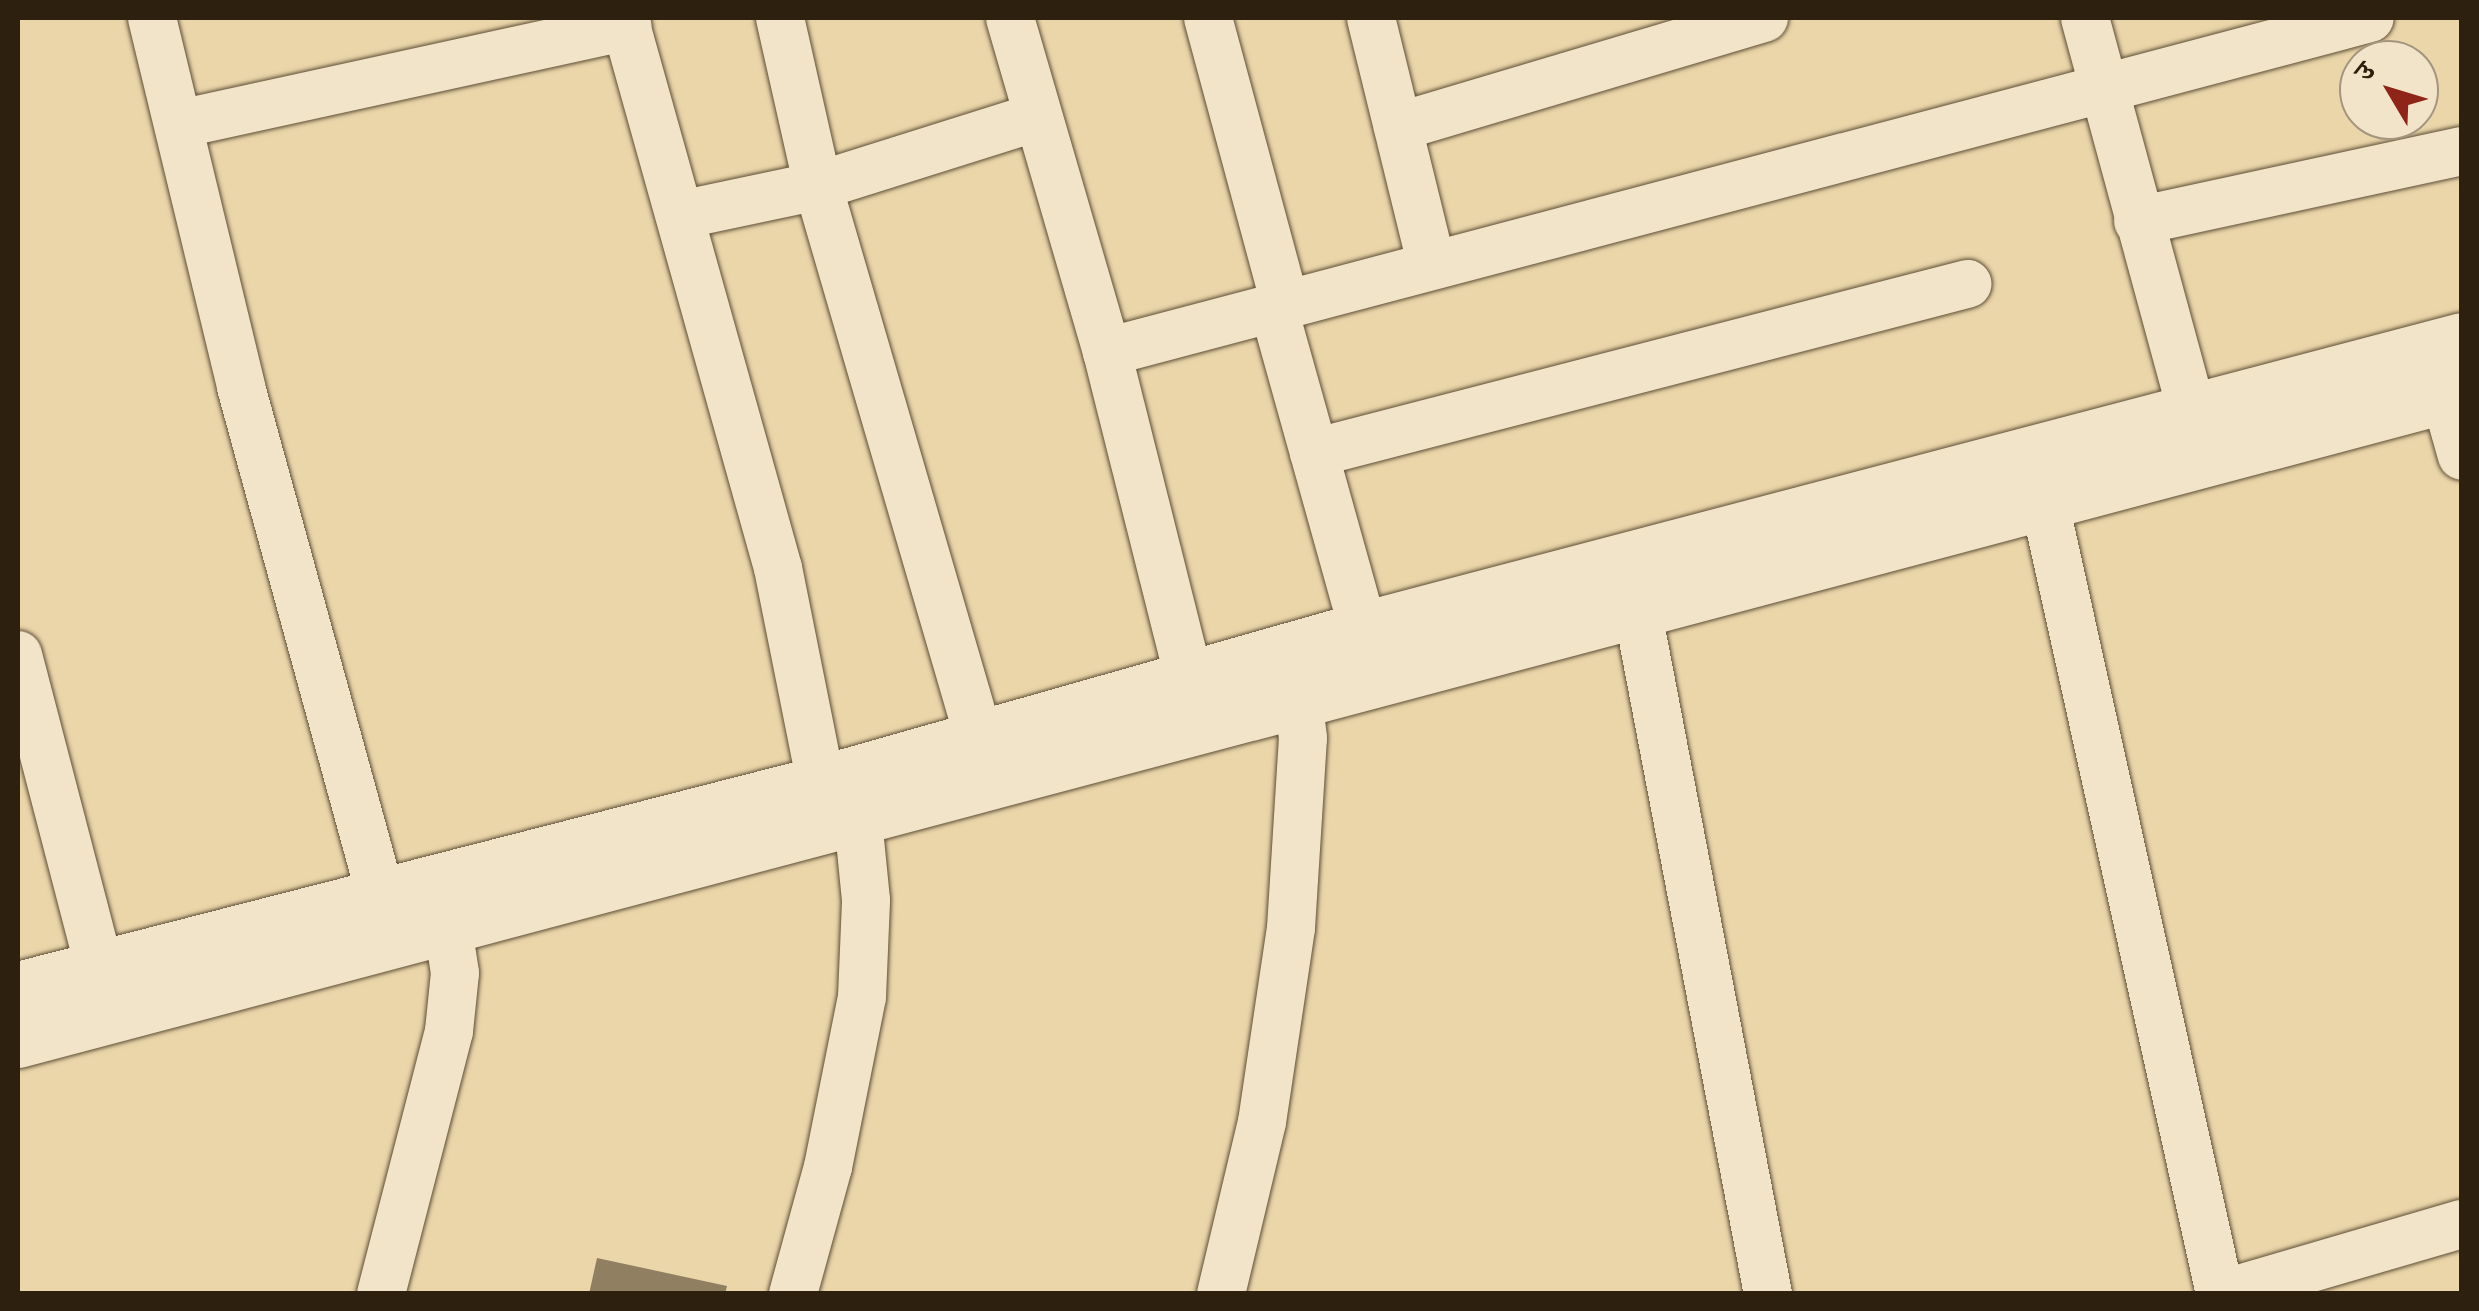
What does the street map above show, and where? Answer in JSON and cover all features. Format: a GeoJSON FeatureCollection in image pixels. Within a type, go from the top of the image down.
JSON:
{"type":"FeatureCollection","features":[{"type":"Feature","properties":{"kind":"street"},"geometry":{"type":"LineString","coordinates":[[152,18],[241,387],[386,917]]}},
{"type":"Feature","properties":{"kind":"street"},"geometry":{"type":"LineString","coordinates":[[780,18],[818,186],[979,738]]}},
{"type":"Feature","properties":{"kind":"street"},"geometry":{"type":"LineString","coordinates":[[1010,18],[1108,352],[1220,687]]}},
{"type":"Feature","properties":{"kind":"street"},"geometry":{"type":"LineString","coordinates":[[1208,18],[1314,454],[1362,629]]}},
{"type":"Feature","properties":{"kind":"street"},"geometry":{"type":"LineString","coordinates":[[1372,18],[1430,262]]}},
{"type":"Feature","properties":{"kind":"street"},"geometry":{"type":"LineString","coordinates":[[1398,127],[1764,18]]}},
{"type":"Feature","properties":{"kind":"street"},"geometry":{"type":"LineString","coordinates":[[2085,18],[2198,435]]}},
{"type":"Feature","properties":{"kind":"street"},"geometry":{"type":"LineString","coordinates":[[1108,352],[1430,262],[2370,18]]}},
{"type":"Feature","properties":{"kind":"street"},"geometry":{"type":"LineString","coordinates":[[179,124],[626,22],[866,900],[862,997],[828,1167],[793,1294]]}},
{"type":"Feature","properties":{"kind":"street"},"geometry":{"type":"LineString","coordinates":[[680,215],[818,186],[1037,117]]}},
{"type":"Feature","properties":{"kind":"street"},"geometry":{"type":"LineString","coordinates":[[2138,222],[2462,152]]}},
{"type":"Feature","properties":{"kind":"street"},"geometry":{"type":"LineString","coordinates":[[1314,454],[1967,284]]}},
{"type":"Feature","properties":{"kind":"street"},"geometry":{"type":"LineString","coordinates":[[18,1040],[386,917],[839,801],[979,738],[1220,687],[1298,699],[2044,500],[2198,435],[2462,340]]}},
{"type":"Feature","properties":{"kind":"street"},"geometry":{"type":"LineString","coordinates":[[18,990],[99,967],[386,917],[448,928],[839,801],[1220,687],[1362,629],[2198,435],[2453,394],[2462,456]]}},
{"type":"Feature","properties":{"kind":"street"},"geometry":{"type":"LineString","coordinates":[[2044,500],[2221,1294],[2462,1224]]}},
{"type":"Feature","properties":{"kind":"street"},"geometry":{"type":"LineString","coordinates":[[1637,608],[1768,1294]]}},
{"type":"Feature","properties":{"kind":"street"},"geometry":{"type":"LineString","coordinates":[[18,655],[99,967]]}},
{"type":"Feature","properties":{"kind":"street"},"geometry":{"type":"LineString","coordinates":[[1221,1294],[1262,1122],[1292,928],[1303,738],[1298,699]]}},
{"type":"Feature","properties":{"kind":"street"},"geometry":{"type":"LineString","coordinates":[[381,1294],[448,1031],[455,973],[448,928]]}},
{"type":"Feature","properties":{"kind":"building"},"geometry":{"type":"Polygon","coordinates":[[[597,1258],[727,1286],[725,1294],[589,1294],[597,1258]]]}}]}
